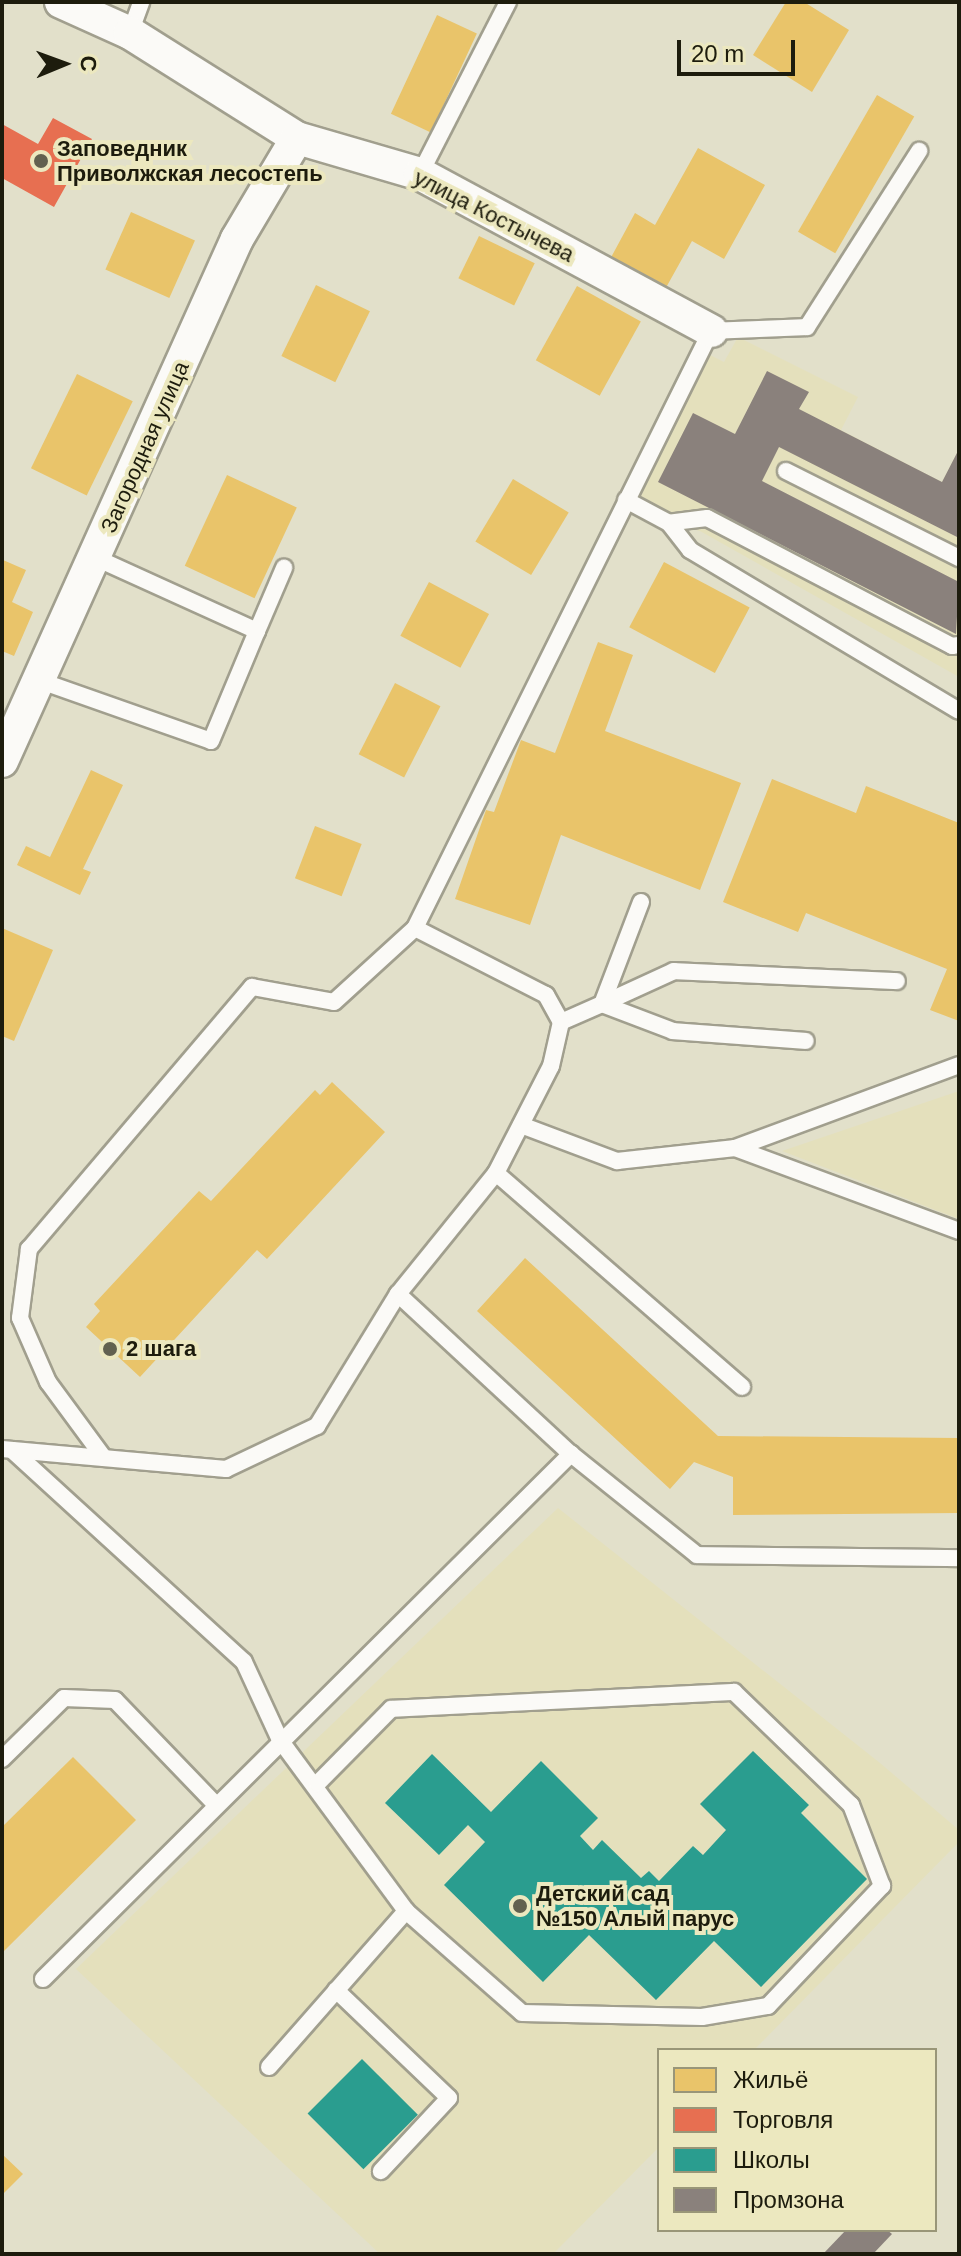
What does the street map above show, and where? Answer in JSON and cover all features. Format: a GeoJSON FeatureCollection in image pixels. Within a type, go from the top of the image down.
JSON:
{"type":"FeatureCollection","features":[{"type":"Feature","properties":{"kind":"street","name":"улица Костычева"},"geometry":{"type":"LineString","coordinates":[[61,2],[130,33],[297,138],[420,174],[711,331]]}},
{"type":"Feature","properties":{"kind":"street","name":"Загородная улица"},"geometry":{"type":"LineString","coordinates":[[2,761],[12,710],[38,680],[96,558],[237,239],[297,138]]}},
{"type":"Feature","properties":{"kind":"lane"},"geometry":{"type":"LineString","coordinates":[[130,33],[141,2]]}},
{"type":"Feature","properties":{"kind":"lane"},"geometry":{"type":"LineString","coordinates":[[420,174],[508,2]]}},
{"type":"Feature","properties":{"kind":"lane"},"geometry":{"type":"LineString","coordinates":[[104,1458],[48,1382],[20,1318],[29,1249],[252,987],[334,1002],[415,928],[711,331],[807,327],[919,151]]}},
{"type":"Feature","properties":{"kind":"lane"},"geometry":{"type":"LineString","coordinates":[[786,471],[959,558]]}},
{"type":"Feature","properties":{"kind":"lane"},"geometry":{"type":"LineString","coordinates":[[626,500],[669,523],[690,550],[959,711]]}},
{"type":"Feature","properties":{"kind":"lane"},"geometry":{"type":"LineString","coordinates":[[669,523],[707,518],[952,646],[959,645]]}},
{"type":"Feature","properties":{"kind":"lane"},"geometry":{"type":"LineString","coordinates":[[96,558],[257,631]]}},
{"type":"Feature","properties":{"kind":"lane"},"geometry":{"type":"LineString","coordinates":[[38,680],[211,741],[284,568]]}},
{"type":"Feature","properties":{"kind":"lane"},"geometry":{"type":"LineString","coordinates":[[602,1004],[641,902]]}},
{"type":"Feature","properties":{"kind":"lane"},"geometry":{"type":"LineString","coordinates":[[7,1450],[226,1469],[317,1426],[398,1294],[496,1173],[551,1066],[561,1022],[546,995],[415,928]]}},
{"type":"Feature","properties":{"kind":"lane"},"geometry":{"type":"LineString","coordinates":[[561,1022],[674,971],[897,981]]}},
{"type":"Feature","properties":{"kind":"lane"},"geometry":{"type":"LineString","coordinates":[[602,1004],[673,1031],[806,1041]]}},
{"type":"Feature","properties":{"kind":"lane"},"geometry":{"type":"LineString","coordinates":[[521,1125],[617,1161],[735,1148],[959,1065]]}},
{"type":"Feature","properties":{"kind":"lane"},"geometry":{"type":"LineString","coordinates":[[735,1148],[959,1231]]}},
{"type":"Feature","properties":{"kind":"lane"},"geometry":{"type":"LineString","coordinates":[[496,1173],[742,1387]]}},
{"type":"Feature","properties":{"kind":"lane"},"geometry":{"type":"LineString","coordinates":[[398,1294],[571,1454],[697,1555],[959,1558]]}},
{"type":"Feature","properties":{"kind":"lane"},"geometry":{"type":"LineString","coordinates":[[7,1450],[244,1662],[280,1740],[317,1784],[406,1911],[522,2013],[702,2017],[768,2006],[882,1886],[851,1805],[734,1692],[391,1709],[317,1784]]}},
{"type":"Feature","properties":{"kind":"lane"},"geometry":{"type":"LineString","coordinates":[[43,1979],[215,1804],[571,1454]]}},
{"type":"Feature","properties":{"kind":"lane"},"geometry":{"type":"LineString","coordinates":[[2,1759],[64,1698],[115,1700],[215,1804]]}},
{"type":"Feature","properties":{"kind":"lane"},"geometry":{"type":"LineString","coordinates":[[269,2067],[406,1911]]}},
{"type":"Feature","properties":{"kind":"lane"},"geometry":{"type":"LineString","coordinates":[[336,1990],[449,2098],[381,2171]]}},
{"type":"Feature","properties":{"kind":"shaded area"},"geometry":{"type":"Polygon","coordinates":[[[738,337],[858,397],[841,430],[942,482],[959,449],[959,677],[700,531],[669,523],[626,500],[702,351],[724,362],[738,337]]]}},
{"type":"Feature","properties":{"kind":"shaded area"},"geometry":{"type":"Polygon","coordinates":[[[959,1091],[959,1219],[782,1151],[959,1091]]]}},
{"type":"Feature","properties":{"kind":"shaded area","name":"Детский сад №150 Алый парус"},"geometry":{"type":"Polygon","coordinates":[[[558,1508],[880,1763],[959,1830],[959,1842],[756,2048],[657,2048],[657,2149],[553,2254],[380,2254],[76,1969],[558,1508]]]}},
{"type":"Feature","properties":{"kind":"building: Жильё"},"geometry":{"type":"Polygon","coordinates":[[[786,2],[804,2],[849,30],[812,92],[753,55],[786,2]]]}},
{"type":"Feature","properties":{"kind":"building: Жильё"},"geometry":{"type":"Polygon","coordinates":[[[437,15],[477,34],[431,132],[391,114],[437,15]]]}},
{"type":"Feature","properties":{"kind":"building: Жильё"},"geometry":{"type":"Polygon","coordinates":[[[877,95],[914,116],[835,253],[798,232],[877,95]]]}},
{"type":"Feature","properties":{"kind":"building: Жильё"},"geometry":{"type":"Polygon","coordinates":[[[698,148],[765,185],[724,259],[692,241],[663,293],[608,263],[635,213],[655,225],[698,148]]]}},
{"type":"Feature","properties":{"kind":"building: Жильё"},"geometry":{"type":"Polygon","coordinates":[[[131,212],[195,240],[169,298],[105,270],[131,212]]]}},
{"type":"Feature","properties":{"kind":"building: Жильё"},"geometry":{"type":"Polygon","coordinates":[[[479,236],[535,263],[514,305],[458,278],[479,236]]]}},
{"type":"Feature","properties":{"kind":"building: Жильё"},"geometry":{"type":"Polygon","coordinates":[[[316,285],[370,311],[335,382],[281,356],[316,285]]]}},
{"type":"Feature","properties":{"kind":"building: Жильё"},"geometry":{"type":"Polygon","coordinates":[[[577,286],[641,321],[600,396],[536,360],[577,286]]]}},
{"type":"Feature","properties":{"kind":"building: Жильё"},"geometry":{"type":"Polygon","coordinates":[[[77,374],[133,401],[87,496],[31,468],[77,374]]]}},
{"type":"Feature","properties":{"kind":"building: Жильё"},"geometry":{"type":"Polygon","coordinates":[[[227,475],[297,508],[255,598],[185,566],[227,475]]]}},
{"type":"Feature","properties":{"kind":"building: Жильё"},"geometry":{"type":"Polygon","coordinates":[[[513,479],[569,512],[531,575],[475,542],[513,479]]]}},
{"type":"Feature","properties":{"kind":"building: Жильё"},"geometry":{"type":"Polygon","coordinates":[[[3,560],[26,570],[12,602],[33,612],[14,656],[2,651],[3,560]]]}},
{"type":"Feature","properties":{"kind":"building: Жильё"},"geometry":{"type":"Polygon","coordinates":[[[664,562],[750,608],[715,673],[629,627],[664,562]]]}},
{"type":"Feature","properties":{"kind":"building: Жильё"},"geometry":{"type":"Polygon","coordinates":[[[429,582],[489,614],[460,668],[400,636],[429,582]]]}},
{"type":"Feature","properties":{"kind":"building: Жильё"},"geometry":{"type":"Polygon","coordinates":[[[598,642],[633,655],[605,731],[741,783],[700,890],[561,835],[530,925],[455,899],[486,810],[494,812],[521,740],[555,753],[598,642]]]}},
{"type":"Feature","properties":{"kind":"building: Жильё"},"geometry":{"type":"Polygon","coordinates":[[[395,683],[440,706],[404,777],[359,754],[395,683]]]}},
{"type":"Feature","properties":{"kind":"building: Жильё"},"geometry":{"type":"Polygon","coordinates":[[[91,770],[123,785],[83,869],[91,872],[80,895],[17,865],[26,846],[50,857],[91,770]]]}},
{"type":"Feature","properties":{"kind":"building: Жильё"},"geometry":{"type":"Polygon","coordinates":[[[772,779],[856,813],[866,786],[959,823],[959,1021],[930,1010],[947,969],[806,913],[798,932],[723,902],[772,779]]]}},
{"type":"Feature","properties":{"kind":"building: Жильё"},"geometry":{"type":"Polygon","coordinates":[[[315,826],[362,844],[342,896],[295,878],[315,826]]]}},
{"type":"Feature","properties":{"kind":"building: Жильё"},"geometry":{"type":"Polygon","coordinates":[[[2,928],[53,950],[14,1041],[2,1036],[2,928]]]}},
{"type":"Feature","properties":{"kind":"building: Жильё"},"geometry":{"type":"Polygon","coordinates":[[[332,1082],[385,1132],[267,1259],[257,1250],[140,1377],[86,1327],[100,1311],[94,1304],[199,1191],[211,1201],[315,1090],[320,1095],[332,1082]]]}},
{"type":"Feature","properties":{"kind":"building: Жильё"},"geometry":{"type":"Polygon","coordinates":[[[525,1258],[718,1436],[959,1438],[959,1513],[733,1515],[733,1477],[694,1462],[670,1489],[477,1311],[525,1258]]]}},
{"type":"Feature","properties":{"kind":"building: Жильё"},"geometry":{"type":"Polygon","coordinates":[[[73,1757],[136,1820],[2,1953],[2,1827],[73,1757]]]}},
{"type":"Feature","properties":{"kind":"building: Жильё"},"geometry":{"type":"Polygon","coordinates":[[[2,2154],[23,2174],[2,2195],[2,2154]]]}},
{"type":"Feature","properties":{"kind":"building: Торговля","name":"Заповедник Приволжская лесостепь"},"geometry":{"type":"Polygon","coordinates":[[[53,118],[92,139],[54,207],[2,178],[2,124],[38,144],[53,118]]]}},
{"type":"Feature","properties":{"kind":"building: Школы"},"geometry":{"type":"Polygon","coordinates":[[[753,1751],[809,1805],[801,1813],[867,1879],[761,1987],[714,1941],[656,2000],[589,1935],[543,1982],[444,1885],[485,1842],[468,1825],[439,1855],[385,1803],[432,1754],[491,1812],[541,1761],[598,1818],[580,1836],[593,1850],[602,1840],[641,1878],[649,1871],[659,1881],[693,1846],[703,1855],[726,1830],[700,1804],[753,1751]]]}},
{"type":"Feature","properties":{"kind":"building: Школы"},"geometry":{"type":"Polygon","coordinates":[[[362,2059],[418,2115],[363,2169],[308,2113],[362,2059]]]}},
{"type":"Feature","properties":{"kind":"building: Промзона"},"geometry":{"type":"Polygon","coordinates":[[[767,371],[809,392],[799,409],[942,482],[959,449],[959,538],[779,447],[762,481],[959,582],[956,634],[658,482],[693,413],[735,434],[767,371]]]}},
{"type":"Feature","properties":{"kind":"building: Промзона"},"geometry":{"type":"Polygon","coordinates":[[[844,2232],[892,2234],[873,2254],[823,2254],[844,2232]]]}},
{"type":"Feature","properties":{"kind":"place","name":"Заповедник Приволжская лесостепь"},"geometry":{"type":"Point","coordinates":[41,161]}},
{"type":"Feature","properties":{"kind":"place","name":"2 шага"},"geometry":{"type":"Point","coordinates":[110,1349]}},
{"type":"Feature","properties":{"kind":"place","name":"Детский сад №150 Алый парус"},"geometry":{"type":"Point","coordinates":[520,1906]}}]}
